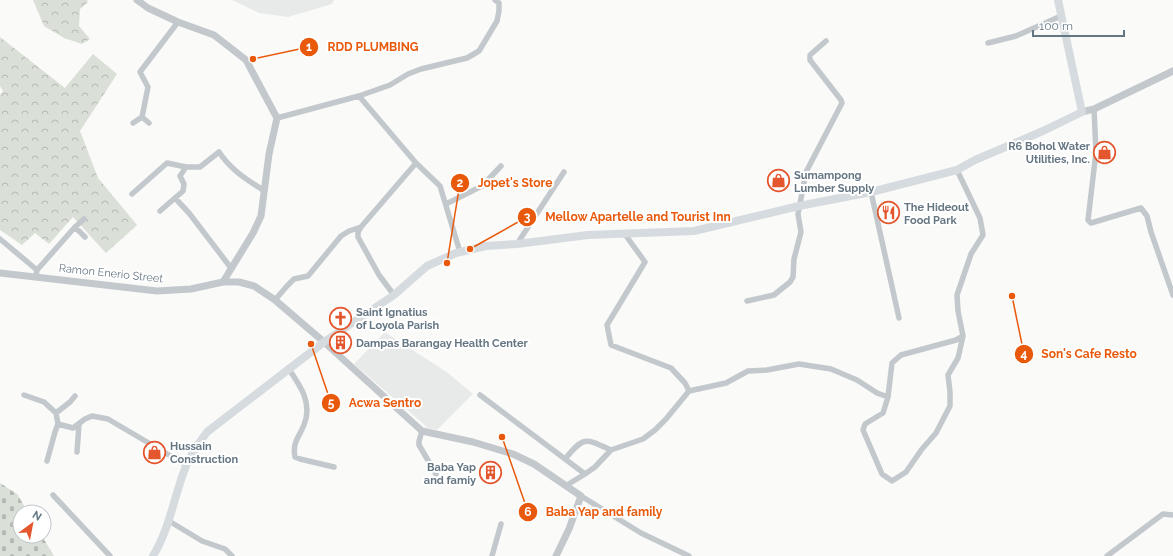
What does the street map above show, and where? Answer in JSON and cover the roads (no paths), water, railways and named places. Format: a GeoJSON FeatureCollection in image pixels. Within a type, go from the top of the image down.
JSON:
{"type":"FeatureCollection","features":[{"type":"Feature","properties":{"kind":"main road"},"geometry":{"type":"LineString","coordinates":[[153,556],[159,547],[170,521],[186,466],[196,446],[207,432],[288,368],[394,295],[427,266],[460,252],[486,246],[517,244],[588,235],[694,231],[799,206],[871,192],[956,170],[1082,112],[1058,0]]}},
{"type":"Feature","properties":{"kind":"street"},"geometry":{"type":"LineString","coordinates":[[137,0],[148,8],[178,22],[214,35],[246,60],[277,118],[263,190],[261,216],[223,282]]}},
{"type":"Feature","properties":{"kind":"street"},"geometry":{"type":"LineString","coordinates":[[277,118],[359,96],[390,85],[408,74],[421,69],[467,58],[479,51],[497,21],[500,11],[499,4],[495,0]]}},
{"type":"Feature","properties":{"kind":"street"},"geometry":{"type":"LineString","coordinates":[[988,43],[1016,36],[1061,16]]}},
{"type":"Feature","properties":{"kind":"street"},"geometry":{"type":"LineString","coordinates":[[133,123],[142,117],[148,87],[140,72],[178,22]]}},
{"type":"Feature","properties":{"kind":"street"},"geometry":{"type":"LineString","coordinates":[[747,301],[774,295],[790,282],[793,277],[794,259],[801,232],[798,214],[806,172],[842,103],[810,60],[810,55],[826,41]]}},
{"type":"Feature","properties":{"kind":"street"},"geometry":{"type":"LineString","coordinates":[[1082,112],[1094,109],[1173,72]]}},
{"type":"Feature","properties":{"kind":"street"},"geometry":{"type":"LineString","coordinates":[[359,96],[416,163],[440,186],[460,252]]}},
{"type":"Feature","properties":{"kind":"street"},"geometry":{"type":"LineString","coordinates":[[1094,109],[1096,152],[1088,220],[1091,223],[1141,208],[1147,216],[1151,232],[1173,295]]}},
{"type":"Feature","properties":{"kind":"street"},"geometry":{"type":"LineString","coordinates":[[142,117],[149,123]]}},
{"type":"Feature","properties":{"kind":"street"},"geometry":{"type":"LineString","coordinates":[[132,194],[166,163],[186,167],[200,167],[219,152],[227,164],[236,172],[263,190]]}},
{"type":"Feature","properties":{"kind":"street"},"geometry":{"type":"LineString","coordinates":[[394,295],[379,275],[358,237],[358,232],[416,163]]}},
{"type":"Feature","properties":{"kind":"street"},"geometry":{"type":"LineString","coordinates":[[446,204],[482,186],[501,166]]}},
{"type":"Feature","properties":{"kind":"street"},"geometry":{"type":"LineString","coordinates":[[160,211],[175,198],[184,187],[184,184],[180,178],[186,167]]}},
{"type":"Feature","properties":{"kind":"street"},"geometry":{"type":"LineString","coordinates":[[956,170],[980,218],[983,235],[971,254],[957,295],[958,311],[963,336],[958,358],[948,375],[950,406],[936,433],[922,449],[906,472],[892,481],[882,474],[863,430],[865,424],[883,413],[888,397],[892,363],[901,355],[956,340],[963,336]]}},
{"type":"Feature","properties":{"kind":"street"},"geometry":{"type":"LineString","coordinates":[[517,244],[564,172]]}},
{"type":"Feature","properties":{"kind":"street"},"geometry":{"type":"LineString","coordinates":[[871,192],[899,318]]}},
{"type":"Feature","properties":{"kind":"street"},"geometry":{"type":"LineString","coordinates":[[175,198],[189,213],[231,268]]}},
{"type":"Feature","properties":{"kind":"street"},"geometry":{"type":"LineString","coordinates":[[0,239],[36,273],[74,227],[84,219]]}},
{"type":"Feature","properties":{"kind":"street"},"geometry":{"type":"LineString","coordinates":[[74,227],[85,237]]}},
{"type":"Feature","properties":{"kind":"street"},"geometry":{"type":"LineString","coordinates":[[275,300],[294,279],[308,276],[341,236],[349,231],[361,227]]}},
{"type":"Feature","properties":{"kind":"street"},"geometry":{"type":"LineString","coordinates":[[624,233],[645,262],[607,325],[611,345],[671,368],[685,383],[689,391]]}},
{"type":"Feature","properties":{"kind":"street","name":"Ramon Enerio Street"},"geometry":{"type":"LineString","coordinates":[[0,273],[36,273],[157,291],[191,289],[223,282],[239,282],[254,286],[275,300],[324,342],[422,431]]}},
{"type":"Feature","properties":{"kind":"street"},"geometry":{"type":"LineString","coordinates":[[567,485],[596,467],[611,450],[643,439],[666,420],[689,391],[726,383],[748,371],[767,370],[799,364],[831,369],[857,380],[877,393],[888,397]]}},
{"type":"Feature","properties":{"kind":"street"},"geometry":{"type":"LineString","coordinates":[[288,368],[303,390],[306,398],[306,417],[293,448],[295,457],[334,467]]}},
{"type":"Feature","properties":{"kind":"street"},"geometry":{"type":"LineString","coordinates":[[24,395],[44,402],[56,413],[58,424],[47,461]]}},
{"type":"Feature","properties":{"kind":"street"},"geometry":{"type":"LineString","coordinates":[[480,395],[585,474]]}},
{"type":"Feature","properties":{"kind":"street"},"geometry":{"type":"LineString","coordinates":[[56,413],[75,396]]}},
{"type":"Feature","properties":{"kind":"street"},"geometry":{"type":"LineString","coordinates":[[58,424],[73,428],[85,419],[92,416],[108,419],[186,466]]}},
{"type":"Feature","properties":{"kind":"street"},"geometry":{"type":"LineString","coordinates":[[77,452],[79,424]]}},
{"type":"Feature","properties":{"kind":"street"},"geometry":{"type":"LineString","coordinates":[[436,474],[419,445],[422,431],[474,442],[513,454],[534,464],[567,485],[581,496],[641,533],[689,556]]}},
{"type":"Feature","properties":{"kind":"street"},"geometry":{"type":"LineString","coordinates":[[566,459],[577,444],[584,441],[590,441],[611,450]]}},
{"type":"Feature","properties":{"kind":"street"},"geometry":{"type":"LineString","coordinates":[[53,495],[110,556]]}},
{"type":"Feature","properties":{"kind":"street"},"geometry":{"type":"LineString","coordinates":[[556,556],[569,529],[581,496]]}},
{"type":"Feature","properties":{"kind":"street"},"geometry":{"type":"LineString","coordinates":[[1107,556],[1163,514],[1173,515]]}},
{"type":"Feature","properties":{"kind":"street"},"geometry":{"type":"LineString","coordinates":[[170,521],[202,541],[225,549],[232,556]]}},
{"type":"Feature","properties":{"kind":"street"},"geometry":{"type":"LineString","coordinates":[[492,556],[501,524]]}},
{"type":"Feature","properties":{"kind":"place","name":"RDD PLUMBING"},"geometry":{"type":"Point","coordinates":[253,59]}},
{"type":"Feature","properties":{"kind":"place","name":"R6 Bohol Water Utilities, Inc."},"geometry":{"type":"Point","coordinates":[1105,152]}},
{"type":"Feature","properties":{"kind":"place","name":"Sumampong Lumber Supply"},"geometry":{"type":"Point","coordinates":[779,181]}},
{"type":"Feature","properties":{"kind":"place","name":"The Hideout Food Park"},"geometry":{"type":"Point","coordinates":[888,213]}},
{"type":"Feature","properties":{"kind":"place","name":"Mellow Apartelle and Tourist Inn"},"geometry":{"type":"Point","coordinates":[470,249]}},
{"type":"Feature","properties":{"kind":"place","name":"Jopet's Store"},"geometry":{"type":"Point","coordinates":[447,263]}},
{"type":"Feature","properties":{"kind":"place","name":"Son's Cafe Resto"},"geometry":{"type":"Point","coordinates":[1012,296]}},
{"type":"Feature","properties":{"kind":"place","name":"Saint Ignatius of Loyola Parish"},"geometry":{"type":"Point","coordinates":[340,318]}},
{"type":"Feature","properties":{"kind":"place","name":"Dampas Barangay Health Center"},"geometry":{"type":"Point","coordinates":[341,343]}},
{"type":"Feature","properties":{"kind":"place","name":"Acwa Sentro"},"geometry":{"type":"Point","coordinates":[311,344]}},
{"type":"Feature","properties":{"kind":"place","name":"Baba Yap and family"},"geometry":{"type":"Point","coordinates":[502,437]}},
{"type":"Feature","properties":{"kind":"place","name":"Hussain Construction"},"geometry":{"type":"Point","coordinates":[154,452]}},
{"type":"Feature","properties":{"kind":"place","name":"Baba Yap and famiy"},"geometry":{"type":"Point","coordinates":[491,473]}}]}
